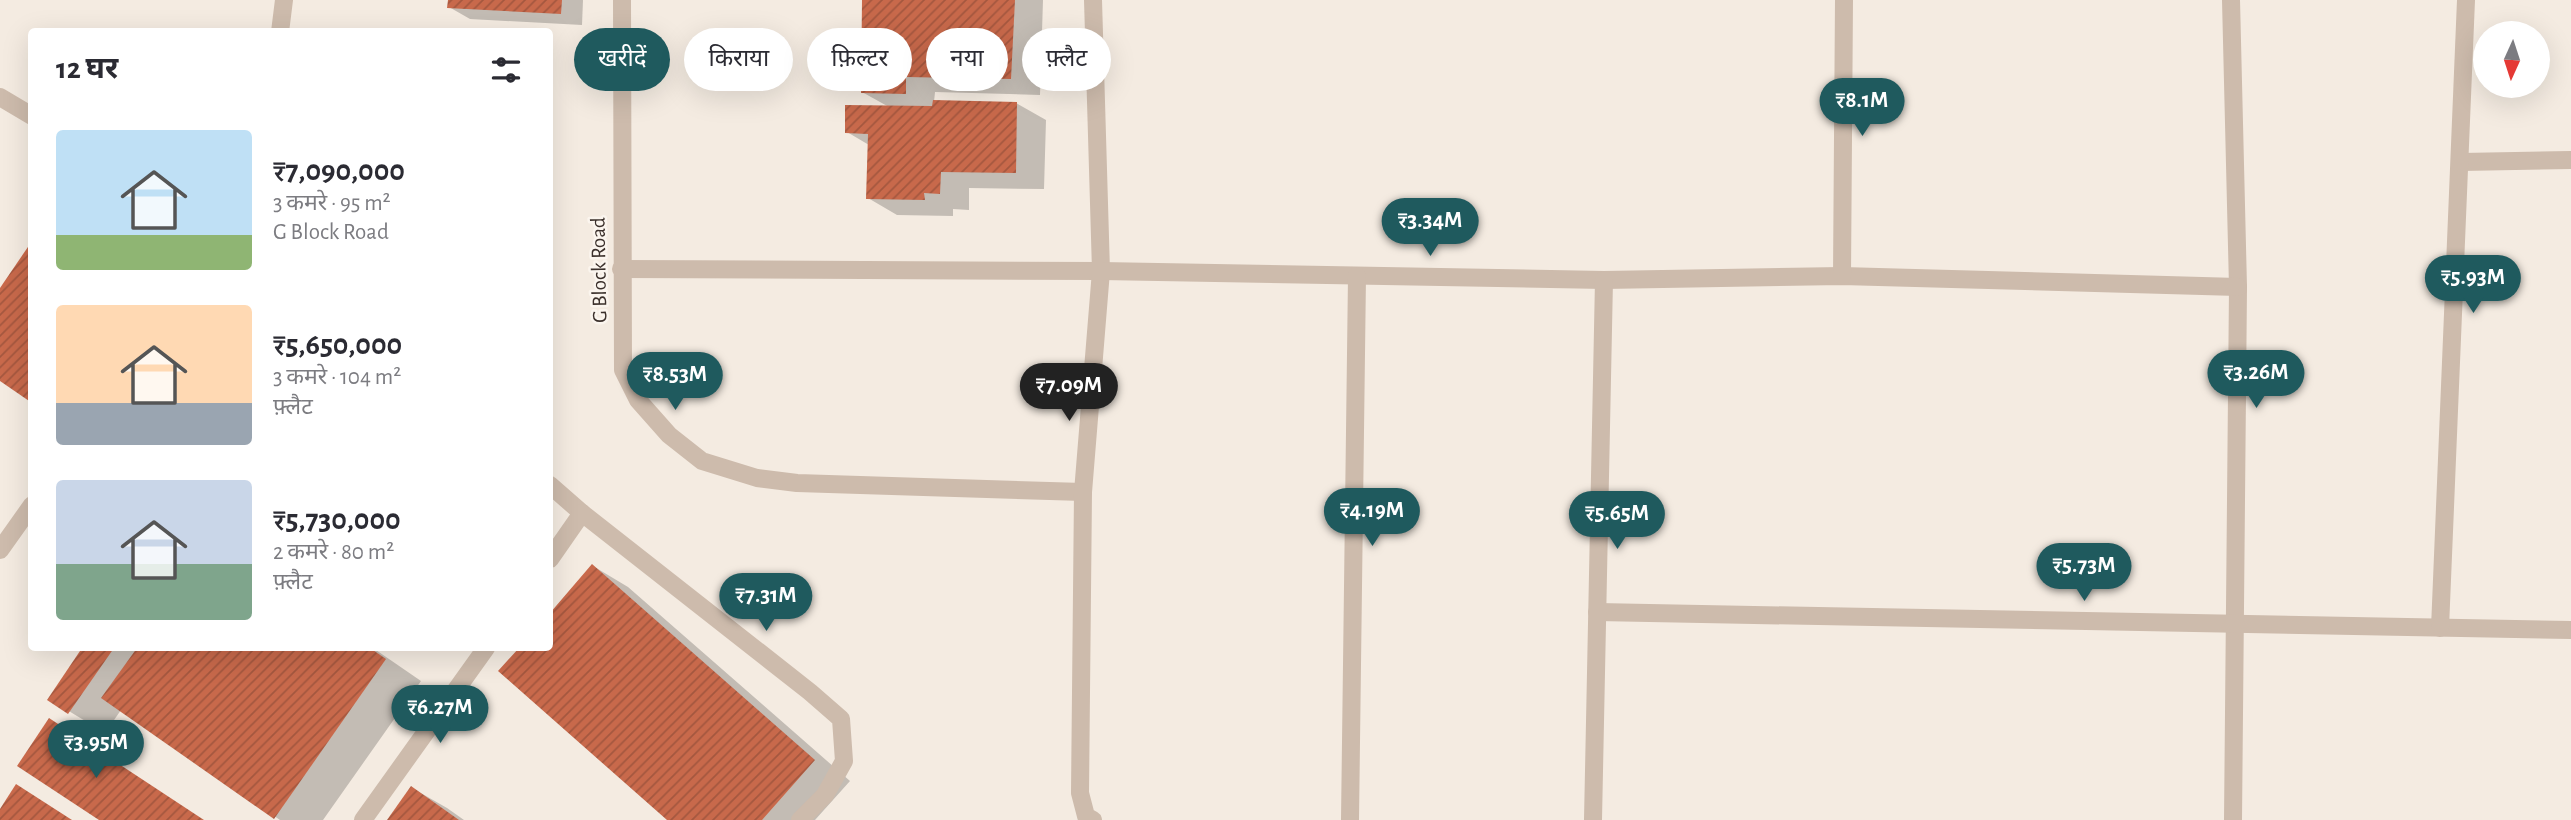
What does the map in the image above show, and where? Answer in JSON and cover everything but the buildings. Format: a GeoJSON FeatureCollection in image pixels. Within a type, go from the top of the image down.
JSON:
{"type":"FeatureCollection","features":[{"type":"Feature","properties":{"kind":"street"},"geometry":{"type":"LineString","coordinates":[[280,28],[284,0]]}},
{"type":"Feature","properties":{"kind":"street","name":"G Block Road"},"geometry":{"type":"LineString","coordinates":[[621,0],[621,269],[624,370],[638,400],[669,435],[702,461],[757,478],[797,484],[1083,492]]}},
{"type":"Feature","properties":{"kind":"street"},"geometry":{"type":"LineString","coordinates":[[1093,0],[1101,271],[1083,492],[1080,793],[1086,816],[1093,820]]}},
{"type":"Feature","properties":{"kind":"street"},"geometry":{"type":"LineString","coordinates":[[1842,276],[1844,0]]}},
{"type":"Feature","properties":{"kind":"street"},"geometry":{"type":"LineString","coordinates":[[2231,0],[2238,287],[2233,820]]}},
{"type":"Feature","properties":{"kind":"street"},"geometry":{"type":"LineString","coordinates":[[2440,628],[2466,0]]}},
{"type":"Feature","properties":{"kind":"street"},"geometry":{"type":"LineString","coordinates":[[0,97],[28,114]]}},
{"type":"Feature","properties":{"kind":"street"},"geometry":{"type":"LineString","coordinates":[[2461,162],[2571,160]]}},
{"type":"Feature","properties":{"kind":"street"},"geometry":{"type":"LineString","coordinates":[[621,269],[1101,271],[1604,280],[1842,276],[2238,287]]}},
{"type":"Feature","properties":{"kind":"street"},"geometry":{"type":"LineString","coordinates":[[1350,820],[1357,276]]}},
{"type":"Feature","properties":{"kind":"street"},"geometry":{"type":"LineString","coordinates":[[1593,820],[1604,280]]}},
{"type":"Feature","properties":{"kind":"street"},"geometry":{"type":"LineString","coordinates":[[553,488],[841,719],[844,761],[825,795],[800,820]]}},
{"type":"Feature","properties":{"kind":"street"},"geometry":{"type":"LineString","coordinates":[[0,550],[28,511]]}},
{"type":"Feature","properties":{"kind":"street"},"geometry":{"type":"LineString","coordinates":[[553,555],[582,513]]}},
{"type":"Feature","properties":{"kind":"street"},"geometry":{"type":"LineString","coordinates":[[1597,612],[2571,630]]}},
{"type":"Feature","properties":{"kind":"street"},"geometry":{"type":"LineString","coordinates":[[363,820],[484,651]]}}]}
